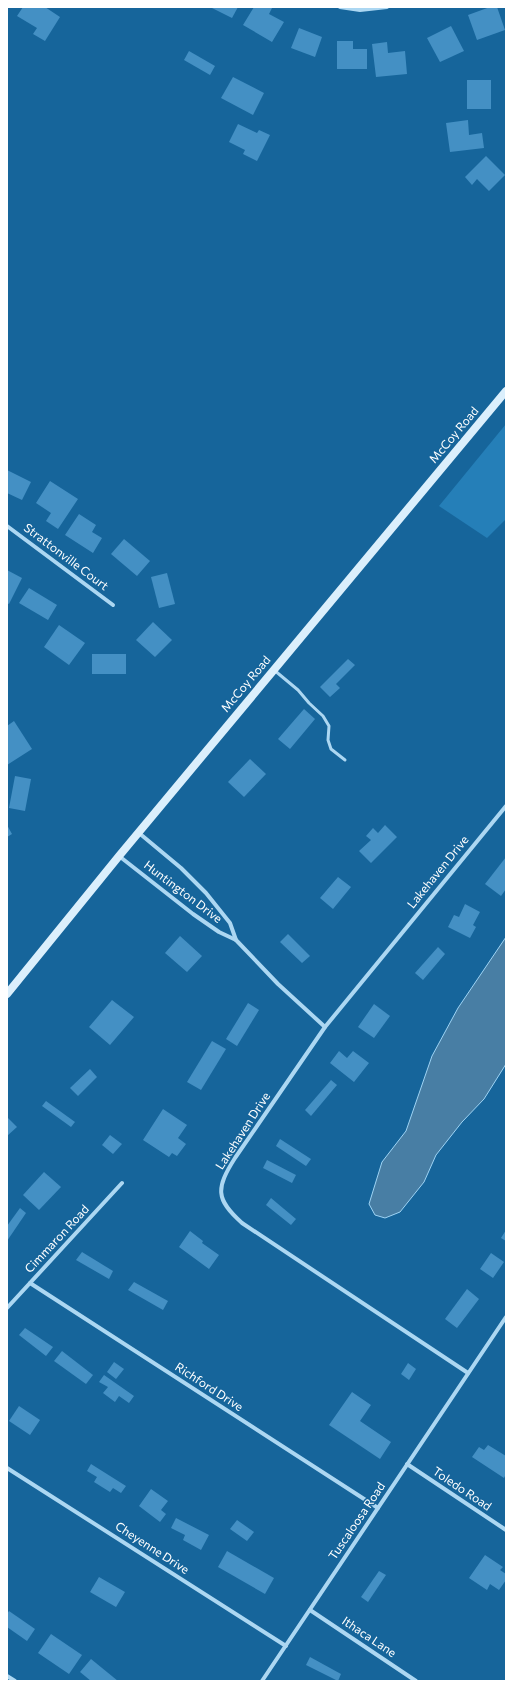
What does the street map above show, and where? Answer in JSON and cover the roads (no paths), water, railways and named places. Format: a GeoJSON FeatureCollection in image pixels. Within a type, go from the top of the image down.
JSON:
{"type":"FeatureCollection","features":[{"type":"Feature","properties":{"kind":"main road","name":"McCoy Road"},"geometry":{"type":"LineString","coordinates":[[7,994],[119,856],[506,391]]}},
{"type":"Feature","properties":{"kind":"street"},"geometry":{"type":"LineString","coordinates":[[340,7],[360,10],[387,7]]}},
{"type":"Feature","properties":{"kind":"street","name":"Strattonville Court"},"geometry":{"type":"LineString","coordinates":[[7,526],[112,605]]}},
{"type":"Feature","properties":{"kind":"street","name":"Lakehaven Drive"},"geometry":{"type":"LineString","coordinates":[[468,1373],[242,1223],[229,1212],[223,1203],[221,1196],[221,1184],[226,1172],[326,1027],[506,806]]}},
{"type":"Feature","properties":{"kind":"street","name":"Huntington Drive"},"geometry":{"type":"LineString","coordinates":[[139,833],[181,868],[206,893],[230,923],[236,940]]}},
{"type":"Feature","properties":{"kind":"street","name":"Huntington Drive"},"geometry":{"type":"LineString","coordinates":[[119,856],[192,914],[219,932],[236,940],[278,984],[326,1027]]}},
{"type":"Feature","properties":{"kind":"street","name":"Cimmaron Road"},"geometry":{"type":"LineString","coordinates":[[7,1308],[122,1184]]}},
{"type":"Feature","properties":{"kind":"street","name":"Richford Drive"},"geometry":{"type":"LineString","coordinates":[[30,1283],[378,1508]]}},
{"type":"Feature","properties":{"kind":"street"},"geometry":{"type":"LineString","coordinates":[[468,1373],[506,1317]]}},
{"type":"Feature","properties":{"kind":"street","name":"Tuscaloosa Road"},"geometry":{"type":"LineString","coordinates":[[262,1681],[468,1373]]}},
{"type":"Feature","properties":{"kind":"street","name":"Toledo Road"},"geometry":{"type":"LineString","coordinates":[[407,1464],[506,1530]]}},
{"type":"Feature","properties":{"kind":"street","name":"Cheyenne Drive"},"geometry":{"type":"LineString","coordinates":[[7,1468],[286,1646]]}},
{"type":"Feature","properties":{"kind":"street","name":"Ithaca Lane"},"geometry":{"type":"LineString","coordinates":[[310,1610],[416,1681]]}},
{"type":"Feature","properties":{"kind":"street"},"geometry":{"type":"LineString","coordinates":[[7,1676],[15,1681]]}},
{"type":"Feature","properties":{"kind":"lane"},"geometry":{"type":"LineString","coordinates":[[274,670],[298,690],[308,703],[323,716],[328,726],[328,740],[331,749],[345,760]]}}]}
